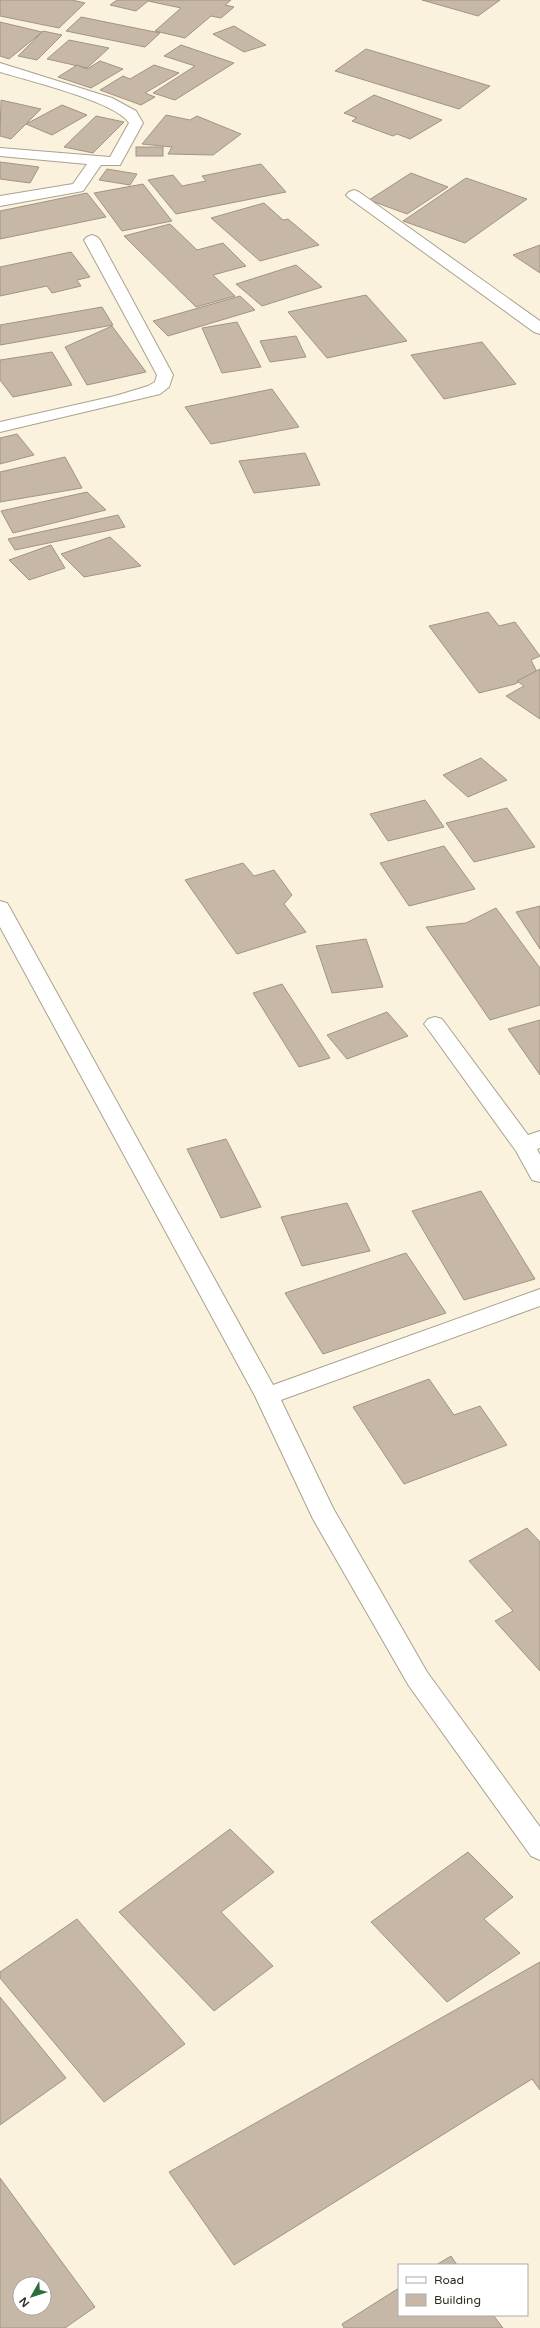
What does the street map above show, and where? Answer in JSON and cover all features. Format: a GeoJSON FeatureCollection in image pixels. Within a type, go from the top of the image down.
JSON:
{"type":"FeatureCollection","features":[{"type":"Feature","properties":{"kind":"street"},"geometry":{"type":"LineString","coordinates":[[0,68],[107,101],[131,114],[136,123],[115,162],[0,152]]}},
{"type":"Feature","properties":{"kind":"street"},"geometry":{"type":"LineString","coordinates":[[0,201],[78,188],[96,161]]}},
{"type":"Feature","properties":{"kind":"street"},"geometry":{"type":"LineString","coordinates":[[354,195],[540,329]]}},
{"type":"Feature","properties":{"kind":"street"},"geometry":{"type":"LineString","coordinates":[[0,427],[118,400],[154,390],[163,384],[165,376],[92,240]]}},
{"type":"Feature","properties":{"kind":"street"},"geometry":{"type":"LineString","coordinates":[[0,908],[267,1396],[322,1512],[418,1679],[540,1848]]}},
{"type":"Feature","properties":{"kind":"street"},"geometry":{"type":"LineString","coordinates":[[435,1024],[532,1142],[540,1174]]}},
{"type":"Feature","properties":{"kind":"street"},"geometry":{"type":"LineString","coordinates":[[267,1396],[540,1297]]}},
{"type":"Feature","properties":{"kind":"building"},"geometry":{"type":"Polygon","coordinates":[[[0,0],[72,0],[85,3],[59,28],[0,16],[0,0]]]}},
{"type":"Feature","properties":{"kind":"building"},"geometry":{"type":"Polygon","coordinates":[[[117,0],[231,0],[225,5],[234,7],[221,18],[211,16],[185,38],[155,31],[181,8],[148,1],[136,11],[110,5],[117,0]]]}},
{"type":"Feature","properties":{"kind":"building"},"geometry":{"type":"Polygon","coordinates":[[[422,0],[500,0],[478,16],[422,0]]]}},
{"type":"Feature","properties":{"kind":"building"},"geometry":{"type":"Polygon","coordinates":[[[81,17],[160,33],[145,47],[66,31],[81,17]]]}},
{"type":"Feature","properties":{"kind":"building"},"geometry":{"type":"Polygon","coordinates":[[[0,22],[42,32],[9,59],[0,56],[0,22]]]}},
{"type":"Feature","properties":{"kind":"building"},"geometry":{"type":"Polygon","coordinates":[[[234,26],[266,45],[244,52],[213,34],[234,26]]]}},
{"type":"Feature","properties":{"kind":"building"},"geometry":{"type":"Polygon","coordinates":[[[43,31],[62,35],[37,60],[18,56],[43,31]]]}},
{"type":"Feature","properties":{"kind":"building"},"geometry":{"type":"Polygon","coordinates":[[[69,40],[109,48],[87,68],[47,59],[69,40]]]}},
{"type":"Feature","properties":{"kind":"building"},"geometry":{"type":"Polygon","coordinates":[[[181,45],[234,63],[175,100],[153,93],[195,66],[164,56],[181,45]]]}},
{"type":"Feature","properties":{"kind":"building"},"geometry":{"type":"Polygon","coordinates":[[[366,49],[490,86],[459,109],[335,71],[366,49]]]}},
{"type":"Feature","properties":{"kind":"building"},"geometry":{"type":"Polygon","coordinates":[[[100,61],[123,69],[91,88],[58,77],[77,65],[87,69],[100,61]]]}},
{"type":"Feature","properties":{"kind":"building"},"geometry":{"type":"Polygon","coordinates":[[[154,65],[179,73],[145,93],[155,97],[141,105],[100,90],[123,76],[130,79],[154,65]]]}},
{"type":"Feature","properties":{"kind":"building"},"geometry":{"type":"Polygon","coordinates":[[[374,95],[442,120],[410,139],[397,134],[393,136],[352,121],[357,118],[344,113],[374,95]]]}},
{"type":"Feature","properties":{"kind":"building"},"geometry":{"type":"Polygon","coordinates":[[[1,100],[41,109],[11,139],[0,136],[1,100]]]}},
{"type":"Feature","properties":{"kind":"building"},"geometry":{"type":"Polygon","coordinates":[[[62,105],[87,115],[52,135],[26,124],[62,105]]]}},
{"type":"Feature","properties":{"kind":"building"},"geometry":{"type":"Polygon","coordinates":[[[166,115],[190,120],[197,116],[241,134],[213,155],[168,154],[172,147],[142,144],[166,115]]]}},
{"type":"Feature","properties":{"kind":"building"},"geometry":{"type":"Polygon","coordinates":[[[96,116],[124,122],[93,153],[64,147],[96,116]]]}},
{"type":"Feature","properties":{"kind":"building"},"geometry":{"type":"Polygon","coordinates":[[[136,147],[163,147],[163,156],[136,156],[136,147]]]}},
{"type":"Feature","properties":{"kind":"building"},"geometry":{"type":"Polygon","coordinates":[[[0,162],[39,167],[30,183],[0,179],[0,162]]]}},
{"type":"Feature","properties":{"kind":"building"},"geometry":{"type":"Polygon","coordinates":[[[261,164],[286,192],[176,214],[148,180],[173,175],[182,186],[206,181],[202,176],[261,164]]]}},
{"type":"Feature","properties":{"kind":"building"},"geometry":{"type":"Polygon","coordinates":[[[107,169],[137,174],[130,185],[99,180],[107,169]]]}},
{"type":"Feature","properties":{"kind":"building"},"geometry":{"type":"Polygon","coordinates":[[[411,173],[448,187],[407,214],[369,200],[411,173]]]}},
{"type":"Feature","properties":{"kind":"building"},"geometry":{"type":"Polygon","coordinates":[[[466,178],[527,199],[465,243],[403,221],[466,178]]]}},
{"type":"Feature","properties":{"kind":"building"},"geometry":{"type":"Polygon","coordinates":[[[143,184],[172,221],[122,231],[94,193],[143,184]]]}},
{"type":"Feature","properties":{"kind":"building"},"geometry":{"type":"Polygon","coordinates":[[[87,193],[106,217],[0,239],[0,211],[87,193]]]}},
{"type":"Feature","properties":{"kind":"building"},"geometry":{"type":"Polygon","coordinates":[[[264,203],[283,220],[288,219],[319,245],[260,261],[211,218],[264,203]]]}},
{"type":"Feature","properties":{"kind":"building"},"geometry":{"type":"Polygon","coordinates":[[[170,224],[197,250],[223,243],[246,266],[213,275],[235,296],[196,307],[124,236],[170,224]]]}},
{"type":"Feature","properties":{"kind":"building"},"geometry":{"type":"Polygon","coordinates":[[[540,245],[540,273],[513,255],[540,245]]]}},
{"type":"Feature","properties":{"kind":"building"},"geometry":{"type":"Polygon","coordinates":[[[71,252],[90,277],[77,280],[81,286],[52,293],[47,286],[0,296],[0,267],[71,252]]]}},
{"type":"Feature","properties":{"kind":"building"},"geometry":{"type":"Polygon","coordinates":[[[296,265],[322,287],[262,306],[236,284],[296,265]]]}},
{"type":"Feature","properties":{"kind":"building"},"geometry":{"type":"Polygon","coordinates":[[[366,295],[407,341],[327,358],[288,312],[366,295]]]}},
{"type":"Feature","properties":{"kind":"building"},"geometry":{"type":"Polygon","coordinates":[[[240,296],[255,310],[168,336],[153,321],[240,296]]]}},
{"type":"Feature","properties":{"kind":"building"},"geometry":{"type":"Polygon","coordinates":[[[102,307],[113,325],[0,345],[0,325],[102,307]]]}},
{"type":"Feature","properties":{"kind":"building"},"geometry":{"type":"Polygon","coordinates":[[[237,322],[261,367],[222,373],[202,328],[237,322]]]}},
{"type":"Feature","properties":{"kind":"building"},"geometry":{"type":"Polygon","coordinates":[[[112,326],[146,372],[87,385],[65,347],[112,326]]]}},
{"type":"Feature","properties":{"kind":"building"},"geometry":{"type":"Polygon","coordinates":[[[296,336],[306,357],[270,362],[260,341],[296,336]]]}},
{"type":"Feature","properties":{"kind":"building"},"geometry":{"type":"Polygon","coordinates":[[[482,342],[516,384],[444,399],[411,355],[482,342]]]}},
{"type":"Feature","properties":{"kind":"building"},"geometry":{"type":"Polygon","coordinates":[[[52,352],[72,385],[13,397],[0,380],[0,360],[52,352]]]}},
{"type":"Feature","properties":{"kind":"building"},"geometry":{"type":"Polygon","coordinates":[[[272,389],[299,427],[211,444],[185,407],[272,389]]]}},
{"type":"Feature","properties":{"kind":"building"},"geometry":{"type":"Polygon","coordinates":[[[17,434],[34,455],[0,464],[0,438],[17,434]]]}},
{"type":"Feature","properties":{"kind":"building"},"geometry":{"type":"Polygon","coordinates":[[[305,453],[320,485],[254,493],[239,461],[305,453]]]}},
{"type":"Feature","properties":{"kind":"building"},"geometry":{"type":"Polygon","coordinates":[[[65,457],[82,488],[0,502],[0,472],[65,457]]]}},
{"type":"Feature","properties":{"kind":"building"},"geometry":{"type":"Polygon","coordinates":[[[87,492],[106,510],[13,533],[1,511],[87,492]]]}},
{"type":"Feature","properties":{"kind":"building"},"geometry":{"type":"Polygon","coordinates":[[[118,515],[125,527],[15,550],[8,539],[118,515]]]}},
{"type":"Feature","properties":{"kind":"building"},"geometry":{"type":"Polygon","coordinates":[[[110,537],[141,566],[84,577],[61,554],[110,537]]]}},
{"type":"Feature","properties":{"kind":"building"},"geometry":{"type":"Polygon","coordinates":[[[51,545],[65,568],[29,580],[9,560],[51,545]]]}},
{"type":"Feature","properties":{"kind":"building"},"geometry":{"type":"Polygon","coordinates":[[[488,612],[499,626],[515,622],[540,656],[531,660],[537,672],[515,684],[479,693],[429,626],[488,612]]]}},
{"type":"Feature","properties":{"kind":"building"},"geometry":{"type":"Polygon","coordinates":[[[540,669],[540,719],[506,696],[524,686],[517,681],[540,669]]]}},
{"type":"Feature","properties":{"kind":"building"},"geometry":{"type":"Polygon","coordinates":[[[481,758],[507,780],[468,797],[443,775],[481,758]]]}},
{"type":"Feature","properties":{"kind":"building"},"geometry":{"type":"Polygon","coordinates":[[[425,800],[444,827],[388,841],[370,814],[425,800]]]}},
{"type":"Feature","properties":{"kind":"building"},"geometry":{"type":"Polygon","coordinates":[[[507,808],[535,847],[474,862],[446,823],[507,808]]]}},
{"type":"Feature","properties":{"kind":"building"},"geometry":{"type":"Polygon","coordinates":[[[444,846],[475,889],[409,906],[380,863],[444,846]]]}},
{"type":"Feature","properties":{"kind":"building"},"geometry":{"type":"Polygon","coordinates":[[[243,863],[254,876],[274,870],[292,895],[284,904],[306,932],[237,954],[185,880],[243,863]]]}},
{"type":"Feature","properties":{"kind":"building"},"geometry":{"type":"Polygon","coordinates":[[[540,906],[540,949],[516,912],[540,906]]]}},
{"type":"Feature","properties":{"kind":"building"},"geometry":{"type":"Polygon","coordinates":[[[496,908],[540,968],[540,1005],[490,1020],[426,927],[466,923],[496,908]]]}},
{"type":"Feature","properties":{"kind":"building"},"geometry":{"type":"Polygon","coordinates":[[[366,939],[383,987],[332,993],[316,946],[366,939]]]}},
{"type":"Feature","properties":{"kind":"building"},"geometry":{"type":"Polygon","coordinates":[[[282,984],[330,1058],[299,1067],[253,993],[282,984]]]}},
{"type":"Feature","properties":{"kind":"building"},"geometry":{"type":"Polygon","coordinates":[[[387,1012],[408,1036],[347,1059],[327,1035],[387,1012]]]}},
{"type":"Feature","properties":{"kind":"building"},"geometry":{"type":"Polygon","coordinates":[[[540,1020],[540,1075],[508,1029],[540,1020]]]}},
{"type":"Feature","properties":{"kind":"building"},"geometry":{"type":"Polygon","coordinates":[[[226,1139],[261,1207],[221,1218],[187,1149],[226,1139]]]}},
{"type":"Feature","properties":{"kind":"building"},"geometry":{"type":"Polygon","coordinates":[[[481,1191],[535,1279],[464,1300],[412,1211],[481,1191]]]}},
{"type":"Feature","properties":{"kind":"building"},"geometry":{"type":"Polygon","coordinates":[[[347,1203],[370,1251],[302,1266],[281,1217],[347,1203]]]}},
{"type":"Feature","properties":{"kind":"building"},"geometry":{"type":"Polygon","coordinates":[[[406,1253],[446,1313],[323,1354],[285,1293],[406,1253]]]}},
{"type":"Feature","properties":{"kind":"building"},"geometry":{"type":"Polygon","coordinates":[[[429,1379],[454,1415],[480,1406],[507,1445],[404,1484],[353,1407],[429,1379]]]}},
{"type":"Feature","properties":{"kind":"building"},"geometry":{"type":"Polygon","coordinates":[[[527,1528],[540,1542],[540,1671],[495,1621],[513,1611],[469,1561],[527,1528]]]}},
{"type":"Feature","properties":{"kind":"building"},"geometry":{"type":"Polygon","coordinates":[[[230,1829],[274,1872],[221,1912],[273,1966],[214,2011],[119,1912],[230,1829]]]}},
{"type":"Feature","properties":{"kind":"building"},"geometry":{"type":"Polygon","coordinates":[[[468,1852],[513,1897],[484,1919],[520,1953],[447,2002],[371,1922],[468,1852]]]}},
{"type":"Feature","properties":{"kind":"building"},"geometry":{"type":"Polygon","coordinates":[[[77,1919],[185,2044],[104,2102],[0,1978],[0,1972],[77,1919]]]}},
{"type":"Feature","properties":{"kind":"building"},"geometry":{"type":"Polygon","coordinates":[[[540,1962],[540,2090],[532,2079],[234,2265],[169,2172],[540,1962]]]}},
{"type":"Feature","properties":{"kind":"building"},"geometry":{"type":"Polygon","coordinates":[[[0,1997],[66,2078],[0,2125],[0,1997]]]}},
{"type":"Feature","properties":{"kind":"building"},"geometry":{"type":"Polygon","coordinates":[[[0,2178],[95,2307],[65,2328],[0,2328],[0,2178]]]}},
{"type":"Feature","properties":{"kind":"building"},"geometry":{"type":"Polygon","coordinates":[[[451,2256],[456,2264],[438,2264],[451,2256]]]}},
{"type":"Feature","properties":{"kind":"building"},"geometry":{"type":"Polygon","coordinates":[[[398,2289],[398,2316],[494,2316],[503,2328],[344,2328],[342,2324],[398,2289]]]}}]}
